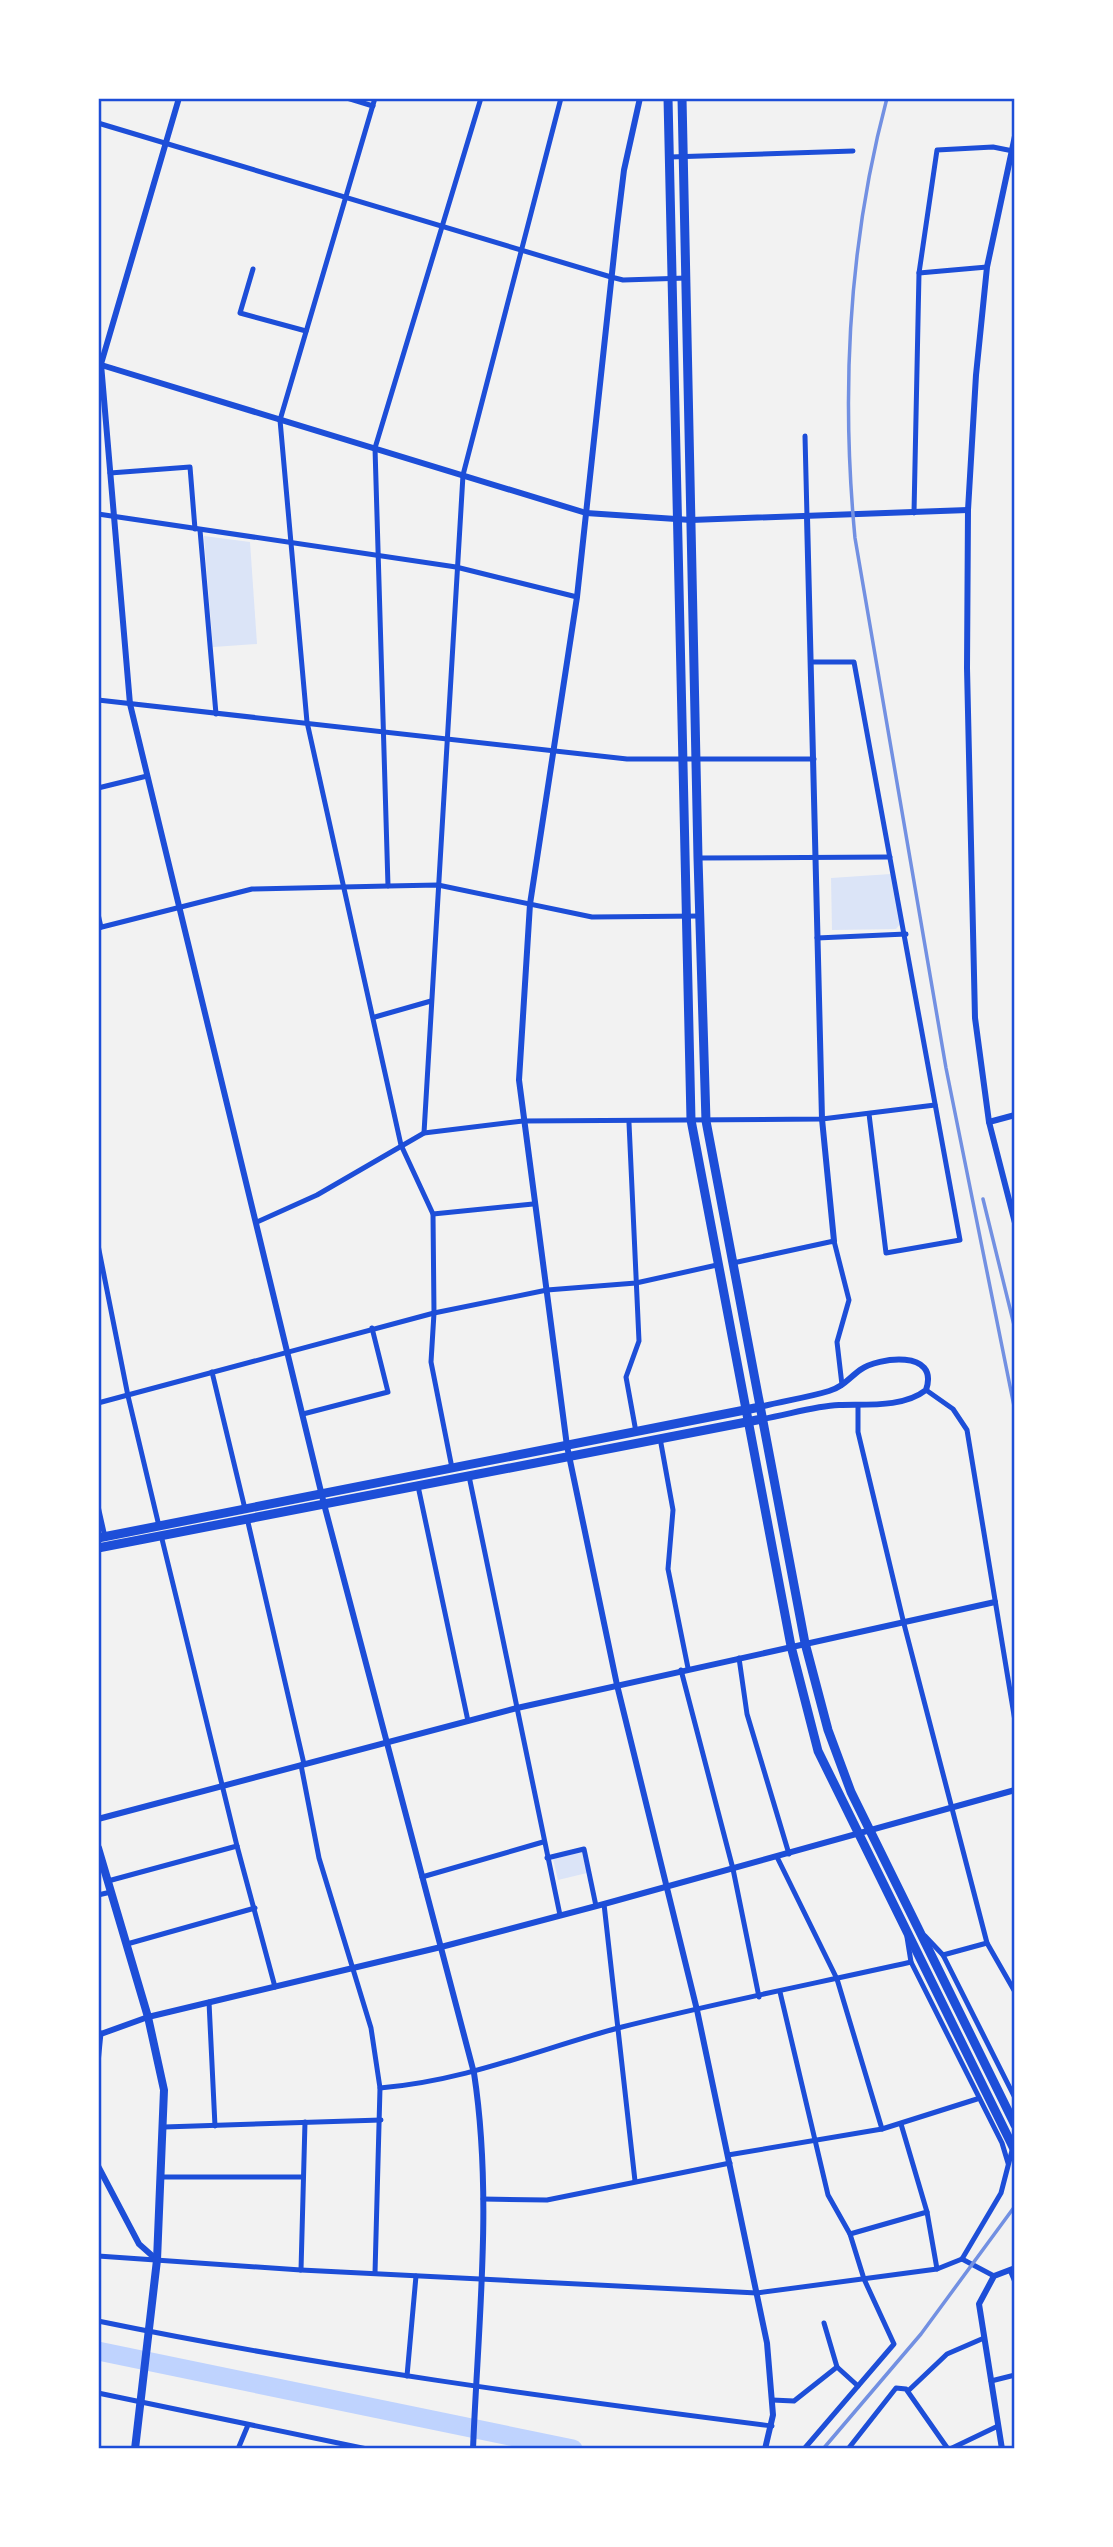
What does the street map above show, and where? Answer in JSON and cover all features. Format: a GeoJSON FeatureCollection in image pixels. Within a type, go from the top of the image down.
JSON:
{"type":"FeatureCollection","features":[{"type":"Feature","properties":{"kind":"highway"},"geometry":{"type":"LineString","coordinates":[[668,98],[691,1120],[791,1646],[818,1751],[1015,2151]]}},
{"type":"Feature","properties":{"kind":"highway"},"geometry":{"type":"LineString","coordinates":[[682,98],[706,1121],[805,1643],[828,1730],[852,1792],[1015,2125]]}},
{"type":"Feature","properties":{"kind":"highway"},"geometry":{"type":"LineString","coordinates":[[101,1537],[247,1519],[324,1504],[452,1468],[760,1406]]}},
{"type":"Feature","properties":{"kind":"highway"},"geometry":{"type":"LineString","coordinates":[[98,1548],[245,1508],[322,1493],[469,1476],[762,1419]]}},
{"type":"Feature","properties":{"kind":"main road"},"geometry":{"type":"LineString","coordinates":[[98,1848],[163,2074],[164,2127],[157,2260],[151,2334],[135,2449]]}},
{"type":"Feature","properties":{"kind":"street"},"geometry":{"type":"LineString","coordinates":[[179,98],[99,364],[130,704],[324,1504],[474,2073],[479,2109],[483,2199],[473,2449]]}},
{"type":"Feature","properties":{"kind":"street"},"geometry":{"type":"LineString","coordinates":[[347,98],[373,106]]}},
{"type":"Feature","properties":{"kind":"street"},"geometry":{"type":"LineString","coordinates":[[375,98],[280,420],[307,722],[401,1145],[433,1214],[434,1312],[431,1362],[452,1468]]}},
{"type":"Feature","properties":{"kind":"street"},"geometry":{"type":"LineString","coordinates":[[388,886],[375,448],[481,98]]}},
{"type":"Feature","properties":{"kind":"street"},"geometry":{"type":"LineString","coordinates":[[424,1133],[445,739],[463,475],[561,98]]}},
{"type":"Feature","properties":{"kind":"street"},"geometry":{"type":"LineString","coordinates":[[640,98],[624,170],[577,597],[530,904],[519,1060],[533,1203],[567,1446],[617,1685],[697,2010],[767,2343],[772,2400],[772,2426],[767,2448]]}},
{"type":"Feature","properties":{"kind":"street"},"geometry":{"type":"LineString","coordinates":[[98,123],[611,277],[623,280],[687,278]]}},
{"type":"Feature","properties":{"kind":"street"},"geometry":{"type":"LineString","coordinates":[[1015,136],[987,267],[968,510],[967,668],[975,1018],[989,1122],[1015,1223]]}},
{"type":"Feature","properties":{"kind":"street"},"geometry":{"type":"LineString","coordinates":[[914,513],[919,273],[937,150],[993,148],[1013,151]]}},
{"type":"Feature","properties":{"kind":"street"},"geometry":{"type":"LineString","coordinates":[[670,157],[853,151]]}},
{"type":"Feature","properties":{"kind":"street"},"geometry":{"type":"LineString","coordinates":[[919,273],[987,267]]}},
{"type":"Feature","properties":{"kind":"street"},"geometry":{"type":"LineString","coordinates":[[253,270],[240,313],[306,331]]}},
{"type":"Feature","properties":{"kind":"street"},"geometry":{"type":"LineString","coordinates":[[99,364],[586,513],[691,520],[968,510]]}},
{"type":"Feature","properties":{"kind":"street"},"geometry":{"type":"LineString","coordinates":[[804,436],[822,1119],[834,1241],[849,1300],[837,1342],[842,1385]]}},
{"type":"Feature","properties":{"kind":"street"},"geometry":{"type":"LineString","coordinates":[[110,473],[190,467],[216,713]]}},
{"type":"Feature","properties":{"kind":"street"},"geometry":{"type":"LineString","coordinates":[[98,514],[456,568],[577,597]]}},
{"type":"Feature","properties":{"kind":"street"},"geometry":{"type":"LineString","coordinates":[[812,662],[854,662],[960,1240],[886,1253],[869,1114]]}},
{"type":"Feature","properties":{"kind":"street"},"geometry":{"type":"LineString","coordinates":[[98,700],[627,759],[814,759]]}},
{"type":"Feature","properties":{"kind":"street"},"geometry":{"type":"LineString","coordinates":[[98,788],[147,776]]}},
{"type":"Feature","properties":{"kind":"street"},"geometry":{"type":"LineString","coordinates":[[698,858],[816,859],[890,856]]}},
{"type":"Feature","properties":{"kind":"street"},"geometry":{"type":"LineString","coordinates":[[98,914],[100,927],[252,889],[438,885],[592,917],[701,916]]}},
{"type":"Feature","properties":{"kind":"street"},"geometry":{"type":"LineString","coordinates":[[817,938],[906,934]]}},
{"type":"Feature","properties":{"kind":"street"},"geometry":{"type":"LineString","coordinates":[[374,1017],[431,1001]]}},
{"type":"Feature","properties":{"kind":"street"},"geometry":{"type":"LineString","coordinates":[[257,1222],[317,1195],[424,1133],[523,1121],[597,1119],[629,1123],[822,1119],[935,1105]]}},
{"type":"Feature","properties":{"kind":"street"},"geometry":{"type":"LineString","coordinates":[[989,1122],[1015,1115]]}},
{"type":"Feature","properties":{"kind":"street"},"geometry":{"type":"LineString","coordinates":[[629,1123],[638,1348],[626,1377],[636,1432]]}},
{"type":"Feature","properties":{"kind":"street"},"geometry":{"type":"LineString","coordinates":[[433,1214],[533,1203]]}},
{"type":"Feature","properties":{"kind":"street"},"geometry":{"type":"LineString","coordinates":[[732,1263],[834,1241]]}},
{"type":"Feature","properties":{"kind":"street"},"geometry":{"type":"LineString","coordinates":[[98,1245],[128,1395],[160,1531],[237,1846],[275,1987]]}},
{"type":"Feature","properties":{"kind":"street"},"geometry":{"type":"LineString","coordinates":[[98,1403],[434,1312],[547,1290],[636,1283],[717,1265]]}},
{"type":"Feature","properties":{"kind":"street"},"geometry":{"type":"LineString","coordinates":[[98,1282],[106,1279]]}},
{"type":"Feature","properties":{"kind":"street"},"geometry":{"type":"LineString","coordinates":[[303,1414],[388,1392],[372,1328]]}},
{"type":"Feature","properties":{"kind":"street"},"geometry":{"type":"LineString","coordinates":[[760,1406],[842,1385],[861,1369],[910,1360],[925,1367],[926,1390]]}},
{"type":"Feature","properties":{"kind":"street"},"geometry":{"type":"LineString","coordinates":[[212,1372],[303,1765],[318,1858],[372,2028],[380,2088],[381,2120],[375,2273]]}},
{"type":"Feature","properties":{"kind":"street"},"geometry":{"type":"LineString","coordinates":[[762,1419],[838,1405],[858,1406],[914,1397],[926,1390]]}},
{"type":"Feature","properties":{"kind":"street"},"geometry":{"type":"LineString","coordinates":[[926,1390],[953,1409],[967,1430],[1015,1721]]}},
{"type":"Feature","properties":{"kind":"street"},"geometry":{"type":"LineString","coordinates":[[858,1406],[858,1432],[986,1943],[1015,1992]]}},
{"type":"Feature","properties":{"kind":"street"},"geometry":{"type":"LineString","coordinates":[[658,1428],[673,1510],[668,1569],[684,1669],[733,1869],[759,1997]]}},
{"type":"Feature","properties":{"kind":"street"},"geometry":{"type":"LineString","coordinates":[[467,1465],[542,1842],[560,1915]]}},
{"type":"Feature","properties":{"kind":"street"},"geometry":{"type":"LineString","coordinates":[[417,1480],[468,1721]]}},
{"type":"Feature","properties":{"kind":"street"},"geometry":{"type":"LineString","coordinates":[[98,1506],[101,1537]]}},
{"type":"Feature","properties":{"kind":"street"},"geometry":{"type":"LineString","coordinates":[[98,1819],[517,1708],[995,1602]]}},
{"type":"Feature","properties":{"kind":"street"},"geometry":{"type":"LineString","coordinates":[[738,1658],[747,1714],[789,1854]]}},
{"type":"Feature","properties":{"kind":"street"},"geometry":{"type":"LineString","coordinates":[[98,2063],[99,2034],[148,2017],[441,1947],[858,1836],[870,1829],[953,1809],[1015,1790]]}},
{"type":"Feature","properties":{"kind":"street"},"geometry":{"type":"LineString","coordinates":[[422,1877],[542,1842]]}},
{"type":"Feature","properties":{"kind":"street"},"geometry":{"type":"LineString","coordinates":[[108,1881],[237,1846]]}},
{"type":"Feature","properties":{"kind":"street"},"geometry":{"type":"LineString","coordinates":[[547,1858],[584,1849],[596,1906]]}},
{"type":"Feature","properties":{"kind":"street"},"geometry":{"type":"LineString","coordinates":[[777,1857],[837,1979],[882,2129]]}},
{"type":"Feature","properties":{"kind":"street"},"geometry":{"type":"LineString","coordinates":[[98,1895],[111,1892]]}},
{"type":"Feature","properties":{"kind":"street"},"geometry":{"type":"LineString","coordinates":[[604,1904],[635,2181]]}},
{"type":"Feature","properties":{"kind":"street"},"geometry":{"type":"LineString","coordinates":[[127,1944],[255,1908]]}},
{"type":"Feature","properties":{"kind":"street"},"geometry":{"type":"LineString","coordinates":[[917,1926],[943,1955],[1015,2098]]}},
{"type":"Feature","properties":{"kind":"street"},"geometry":{"type":"LineString","coordinates":[[905,1928],[911,1962],[977,2099],[1002,2143],[1008,2163]]}},
{"type":"Feature","properties":{"kind":"street"},"geometry":{"type":"LineString","coordinates":[[943,1955],[986,1943]]}},
{"type":"Feature","properties":{"kind":"street"},"geometry":{"type":"LineString","coordinates":[[380,2088],[427,2084],[474,2073],[618,2029],[911,1962]]}},
{"type":"Feature","properties":{"kind":"street"},"geometry":{"type":"LineString","coordinates":[[780,1992],[828,2195],[850,2234],[864,2279],[894,2344],[804,2449]]}},
{"type":"Feature","properties":{"kind":"street"},"geometry":{"type":"LineString","coordinates":[[209,2002],[213,2022],[215,2126]]}},
{"type":"Feature","properties":{"kind":"street"},"geometry":{"type":"LineString","coordinates":[[483,2199],[547,2200],[729,2159],[882,2129],[977,2099]]}},
{"type":"Feature","properties":{"kind":"street"},"geometry":{"type":"LineString","coordinates":[[164,2127],[381,2120]]}},
{"type":"Feature","properties":{"kind":"street"},"geometry":{"type":"LineString","coordinates":[[301,2270],[305,2122]]}},
{"type":"Feature","properties":{"kind":"street"},"geometry":{"type":"LineString","coordinates":[[901,2124],[927,2212],[937,2269]]}},
{"type":"Feature","properties":{"kind":"street"},"geometry":{"type":"LineString","coordinates":[[98,2256],[301,2270],[757,2293],[937,2269],[962,2259],[995,2207],[1015,2139]]}},
{"type":"Feature","properties":{"kind":"street"},"geometry":{"type":"LineString","coordinates":[[98,2166],[139,2244],[157,2260]]}},
{"type":"Feature","properties":{"kind":"street"},"geometry":{"type":"LineString","coordinates":[[162,2176],[302,2177]]}},
{"type":"Feature","properties":{"kind":"street"},"geometry":{"type":"LineString","coordinates":[[850,2234],[927,2212]]}},
{"type":"Feature","properties":{"kind":"street"},"geometry":{"type":"LineString","coordinates":[[962,2259],[994,2276]]}},
{"type":"Feature","properties":{"kind":"street"},"geometry":{"type":"LineString","coordinates":[[1002,2449],[979,2304],[994,2276],[1013,2269],[1015,2282]]}},
{"type":"Feature","properties":{"kind":"street"},"geometry":{"type":"LineString","coordinates":[[407,2376],[416,2276]]}},
{"type":"Feature","properties":{"kind":"street"},"geometry":{"type":"LineString","coordinates":[[98,2321],[220,2347],[407,2376],[475,2391],[772,2426]]}},
{"type":"Feature","properties":{"kind":"street"},"geometry":{"type":"LineString","coordinates":[[824,2323],[837,2367],[858,2386]]}},
{"type":"Feature","properties":{"kind":"street"},"geometry":{"type":"LineString","coordinates":[[908,2391],[947,2354],[984,2338]]}},
{"type":"Feature","properties":{"kind":"street"},"geometry":{"type":"LineString","coordinates":[[772,2400],[794,2401],[837,2367]]}},
{"type":"Feature","properties":{"kind":"street"},"geometry":{"type":"LineString","coordinates":[[991,2381],[1015,2375]]}},
{"type":"Feature","properties":{"kind":"street"},"geometry":{"type":"LineString","coordinates":[[848,2449],[896,2388],[908,2391],[949,2449],[998,2426]]}},
{"type":"Feature","properties":{"kind":"street"},"geometry":{"type":"LineString","coordinates":[[98,2393],[367,2449]]}},
{"type":"Feature","properties":{"kind":"street"},"geometry":{"type":"LineString","coordinates":[[238,2449],[248,2425]]}},
{"type":"Feature","properties":{"kind":"shaded area"},"geometry":{"type":"Polygon","coordinates":[[[204,536],[250,542],[257,644],[213,647],[204,536]]]}},
{"type":"Feature","properties":{"kind":"shaded area"},"geometry":{"type":"Polygon","coordinates":[[[891,874],[900,924],[896,929],[832,930],[831,878],[891,874]]]}},
{"type":"Feature","properties":{"kind":"shaded area"},"geometry":{"type":"Polygon","coordinates":[[[582,1852],[587,1873],[558,1880],[553,1859],[582,1852]]]}},
{"type":"Feature","properties":{"kind":"waterway"},"geometry":{"type":"LineString","coordinates":[[98,2351],[573,2449]]}},
{"type":"Feature","properties":{"kind":"railway"},"geometry":{"type":"LineString","coordinates":[[887,98],[874,152],[856,261],[849,372],[855,538],[946,1068],[1015,1411]]}},
{"type":"Feature","properties":{"kind":"railway"},"geometry":{"type":"LineString","coordinates":[[983,1199],[1015,1329]]}},
{"type":"Feature","properties":{"kind":"railway"},"geometry":{"type":"LineString","coordinates":[[823,2449],[921,2334],[1015,2206]]}}]}
